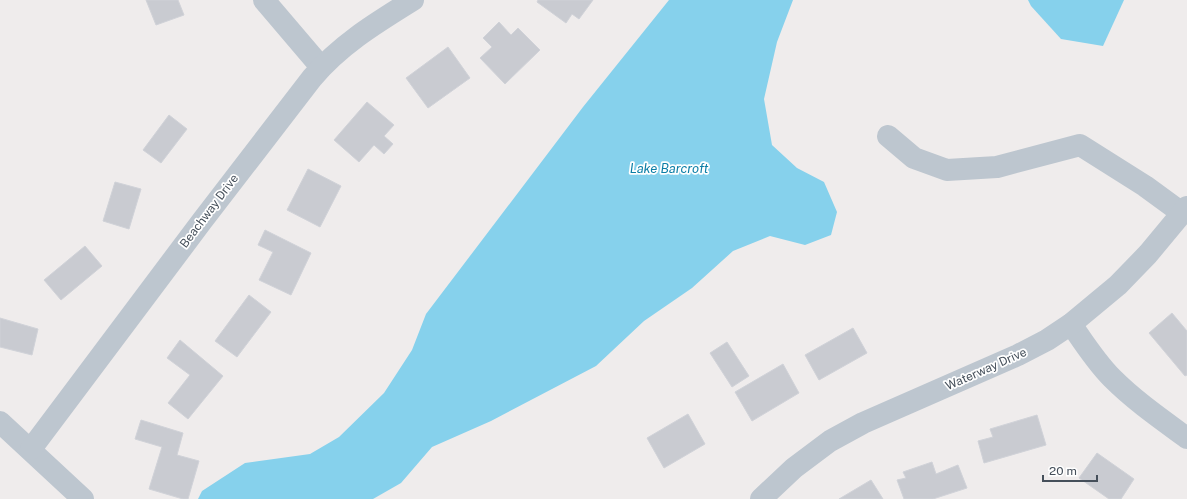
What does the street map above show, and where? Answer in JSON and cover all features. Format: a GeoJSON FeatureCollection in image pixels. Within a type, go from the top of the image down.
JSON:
{"type":"FeatureCollection","features":[{"type":"Feature","properties":{"kind":"street"},"geometry":{"type":"LineString","coordinates":[[264,0],[321,67]]}},
{"type":"Feature","properties":{"kind":"street","name":"Beachway Drive"},"geometry":{"type":"LineString","coordinates":[[30,449],[202,221],[321,67],[357,35],[413,0]]}},
{"type":"Feature","properties":{"kind":"street"},"geometry":{"type":"LineString","coordinates":[[888,136],[914,158],[947,170],[997,167],[1080,145],[1184,210]]}},
{"type":"Feature","properties":{"kind":"street","name":"Waterway Drive"},"geometry":{"type":"LineString","coordinates":[[761,499],[794,468],[830,441],[863,423],[1024,352],[1047,340],[1071,324],[1118,285],[1148,254],[1184,210]]}},
{"type":"Feature","properties":{"kind":"street"},"geometry":{"type":"LineString","coordinates":[[1071,324],[1091,353],[1112,378],[1146,408],[1187,438]]}},
{"type":"Feature","properties":{"kind":"street"},"geometry":{"type":"LineString","coordinates":[[0,422],[83,499]]}},
{"type":"Feature","properties":{"kind":"water","name":"Lake Barcroft"},"geometry":{"type":"Polygon","coordinates":[[[669,0],[793,0],[777,42],[764,99],[772,145],[797,168],[824,182],[837,212],[831,235],[805,245],[770,236],[733,251],[692,288],[644,321],[596,366],[491,421],[432,447],[401,483],[373,499],[198,499],[202,491],[245,463],[310,454],[339,437],[384,393],[412,350],[426,314],[583,107],[669,0]]]}},
{"type":"Feature","properties":{"kind":"water"},"geometry":{"type":"Polygon","coordinates":[[[1028,0],[1124,0],[1103,46],[1061,39],[1031,6],[1028,0]]]}},
{"type":"Feature","properties":{"kind":"building"},"geometry":{"type":"Polygon","coordinates":[[[146,0],[178,0],[184,15],[156,25],[146,0]]]}},
{"type":"Feature","properties":{"kind":"building"},"geometry":{"type":"Polygon","coordinates":[[[538,0],[593,0],[579,19],[572,14],[566,23],[537,2],[538,0]]]}},
{"type":"Feature","properties":{"kind":"building"},"geometry":{"type":"Polygon","coordinates":[[[499,22],[511,35],[518,28],[540,50],[505,84],[480,58],[492,47],[483,38],[499,22]]]}},
{"type":"Feature","properties":{"kind":"building"},"geometry":{"type":"Polygon","coordinates":[[[448,47],[470,78],[428,108],[406,78],[448,47]]]}},
{"type":"Feature","properties":{"kind":"building"},"geometry":{"type":"Polygon","coordinates":[[[367,102],[394,125],[384,136],[393,144],[384,154],[374,145],[359,162],[334,140],[367,102]]]}},
{"type":"Feature","properties":{"kind":"building"},"geometry":{"type":"Polygon","coordinates":[[[169,115],[187,129],[161,163],[143,150],[169,115]]]}},
{"type":"Feature","properties":{"kind":"building"},"geometry":{"type":"Polygon","coordinates":[[[308,169],[341,186],[320,227],[287,210],[308,169]]]}},
{"type":"Feature","properties":{"kind":"building"},"geometry":{"type":"Polygon","coordinates":[[[115,182],[141,189],[129,229],[103,221],[115,182]]]}},
{"type":"Feature","properties":{"kind":"building"},"geometry":{"type":"Polygon","coordinates":[[[265,230],[311,253],[291,295],[259,280],[273,252],[258,245],[265,230]]]}},
{"type":"Feature","properties":{"kind":"building"},"geometry":{"type":"Polygon","coordinates":[[[85,246],[102,266],[61,300],[44,280],[85,246]]]}},
{"type":"Feature","properties":{"kind":"building"},"geometry":{"type":"Polygon","coordinates":[[[249,295],[271,312],[237,357],[215,341],[249,295]]]}},
{"type":"Feature","properties":{"kind":"building"},"geometry":{"type":"Polygon","coordinates":[[[1172,313],[1187,331],[1187,375],[1185,376],[1149,333],[1172,313]]]}},
{"type":"Feature","properties":{"kind":"building"},"geometry":{"type":"Polygon","coordinates":[[[0,318],[38,329],[32,355],[0,347],[0,318]]]}},
{"type":"Feature","properties":{"kind":"building"},"geometry":{"type":"Polygon","coordinates":[[[853,328],[867,353],[819,380],[805,355],[853,328]]]}},
{"type":"Feature","properties":{"kind":"building"},"geometry":{"type":"Polygon","coordinates":[[[180,340],[223,376],[188,419],[168,403],[190,375],[167,358],[180,340]]]}},
{"type":"Feature","properties":{"kind":"building"},"geometry":{"type":"Polygon","coordinates":[[[727,342],[749,376],[732,387],[710,353],[727,342]]]}},
{"type":"Feature","properties":{"kind":"building"},"geometry":{"type":"Polygon","coordinates":[[[783,364],[799,393],[752,421],[735,392],[783,364]]]}},
{"type":"Feature","properties":{"kind":"building"},"geometry":{"type":"Polygon","coordinates":[[[688,414],[705,444],[664,468],[647,438],[688,414]]]}},
{"type":"Feature","properties":{"kind":"building"},"geometry":{"type":"Polygon","coordinates":[[[1037,415],[1046,445],[984,463],[978,441],[993,437],[990,429],[1037,415]]]}},
{"type":"Feature","properties":{"kind":"building"},"geometry":{"type":"Polygon","coordinates":[[[141,420],[183,433],[177,455],[199,461],[188,499],[183,499],[149,489],[162,447],[135,439],[141,420]]]}},
{"type":"Feature","properties":{"kind":"building"},"geometry":{"type":"Polygon","coordinates":[[[1097,453],[1134,479],[1121,499],[1109,499],[1079,478],[1097,453]]]}},
{"type":"Feature","properties":{"kind":"building"},"geometry":{"type":"Polygon","coordinates":[[[932,462],[936,474],[958,465],[967,488],[933,499],[904,499],[897,480],[906,478],[903,472],[932,462]]]}},
{"type":"Feature","properties":{"kind":"building"},"geometry":{"type":"Polygon","coordinates":[[[871,480],[883,499],[839,499],[871,480]]]}}]}
